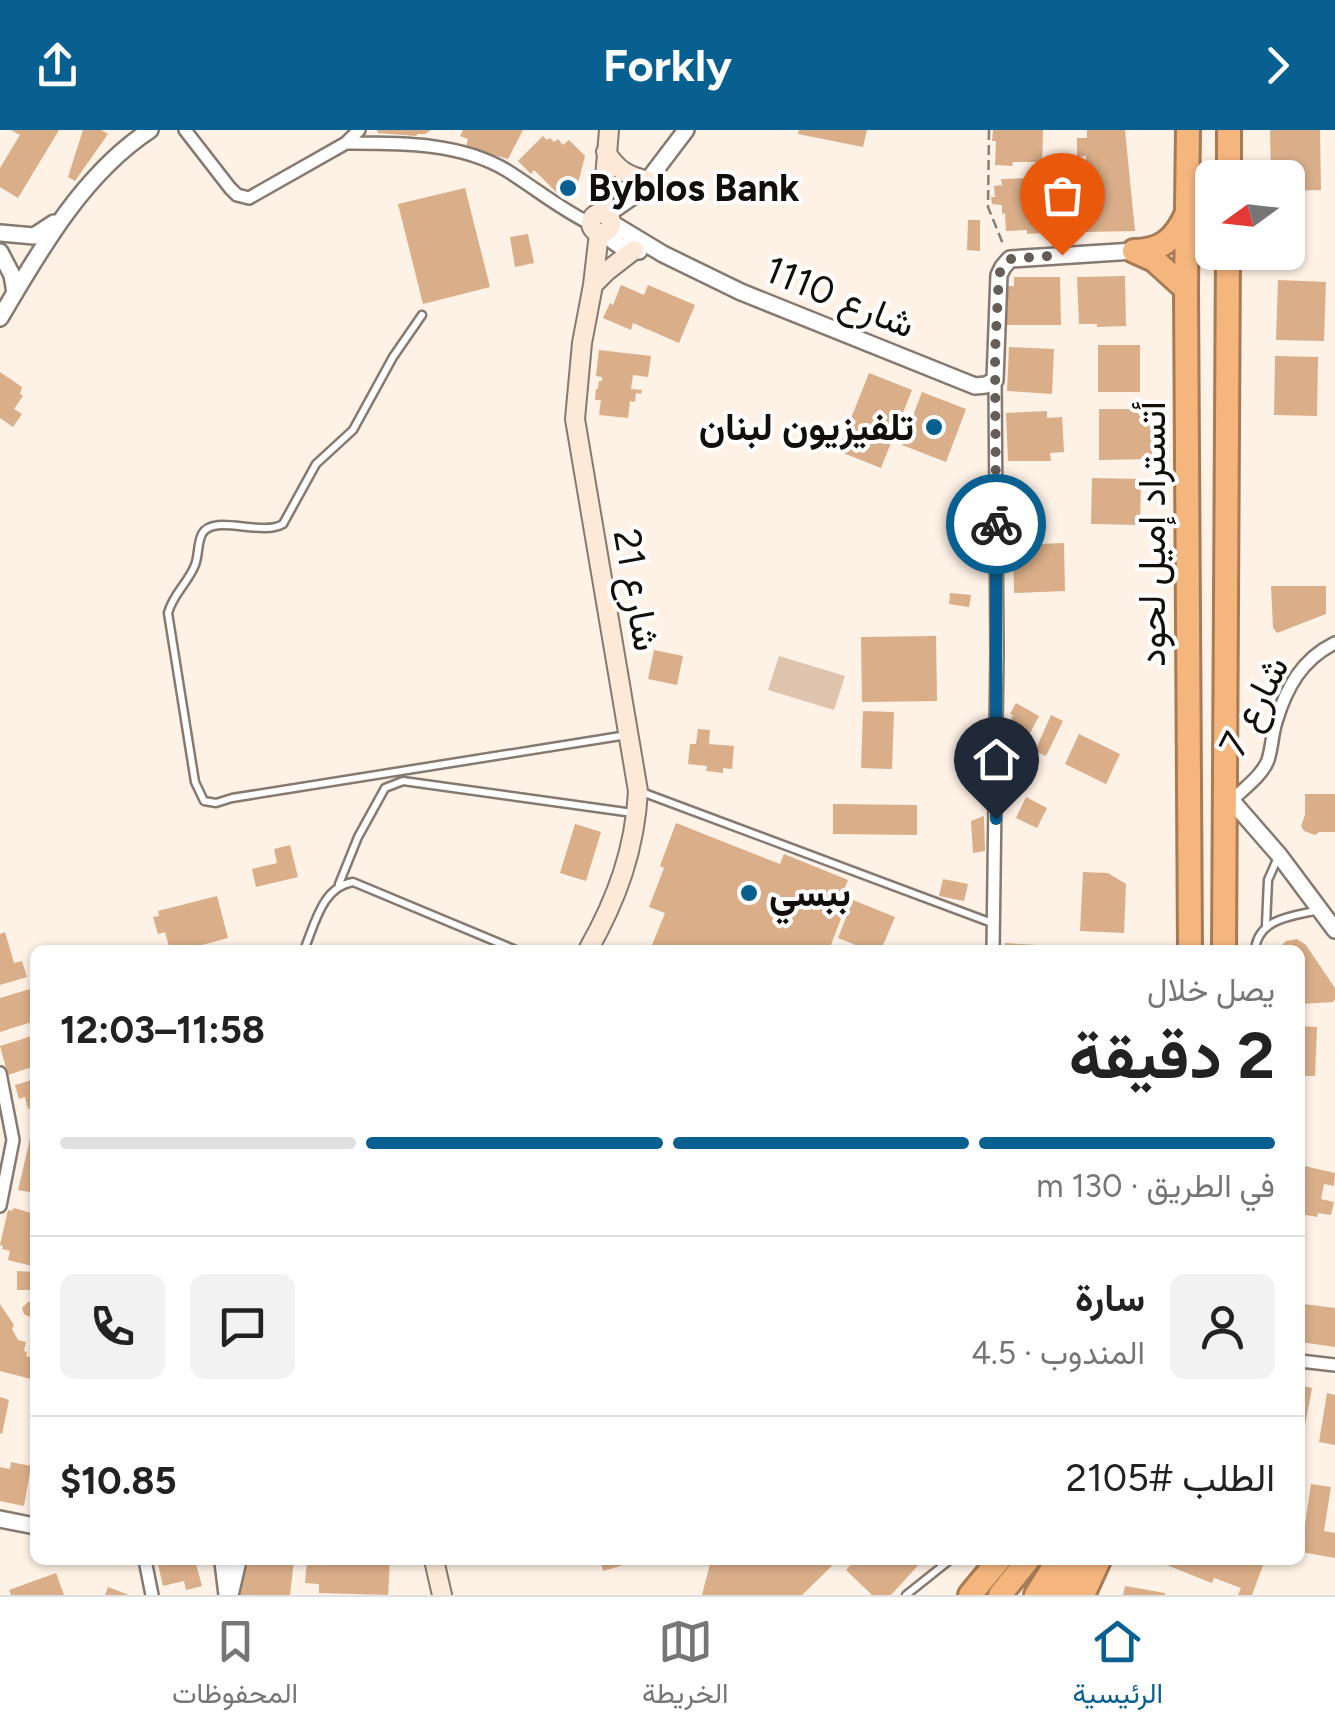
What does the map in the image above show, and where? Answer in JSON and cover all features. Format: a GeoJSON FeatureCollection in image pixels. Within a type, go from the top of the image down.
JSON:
{"type":"FeatureCollection","features":[{"type":"Feature","properties":{"kind":"highway","name":"أتستراد إميل لحود"},"geometry":{"type":"LineString","coordinates":[[1188,130],[1190,945]]}},
{"type":"Feature","properties":{"kind":"highway"},"geometry":{"type":"LineString","coordinates":[[1229,130],[1229,160]]}},
{"type":"Feature","properties":{"kind":"highway"},"geometry":{"type":"LineString","coordinates":[[1134,252],[1163,246],[1180,228],[1187,212]]}},
{"type":"Feature","properties":{"kind":"highway"},"geometry":{"type":"LineString","coordinates":[[1134,252],[1154,260],[1186,289]]}},
{"type":"Feature","properties":{"kind":"highway","name":"أتستراد إميل لحود"},"geometry":{"type":"LineString","coordinates":[[1224,945],[1228,797],[1228,270]]}},
{"type":"Feature","properties":{"kind":"highway"},"geometry":{"type":"LineString","coordinates":[[970,1595],[991,1565]]}},
{"type":"Feature","properties":{"kind":"highway"},"geometry":{"type":"LineString","coordinates":[[1000,1595],[1024,1565]]}},
{"type":"Feature","properties":{"kind":"highway"},"geometry":{"type":"LineString","coordinates":[[1036,1595],[1055,1565]]}},
{"type":"Feature","properties":{"kind":"highway"},"geometry":{"type":"LineString","coordinates":[[1060,1595],[1078,1565]]}},
{"type":"Feature","properties":{"kind":"highway"},"geometry":{"type":"LineString","coordinates":[[1082,1595],[1097,1565]]}},
{"type":"Feature","properties":{"kind":"main road","name":"شارع 21"},"geometry":{"type":"LineString","coordinates":[[591,945],[616,899],[626,870],[638,791],[575,419],[582,343],[602,224],[609,130]]}},
{"type":"Feature","properties":{"kind":"main road"},"geometry":{"type":"LineString","coordinates":[[606,152],[620,171],[649,181]]}},
{"type":"Feature","properties":{"kind":"main road"},"geometry":{"type":"LineString","coordinates":[[593,285],[634,250]]}},
{"type":"Feature","properties":{"kind":"main road"},"geometry":{"type":"LineString","coordinates":[[435,1565],[442,1595]]}},
{"type":"Feature","properties":{"kind":"street"},"geometry":{"type":"LineString","coordinates":[[0,233],[41,234],[72,207],[125,147],[150,130]]}},
{"type":"Feature","properties":{"kind":"street"},"geometry":{"type":"LineString","coordinates":[[185,130],[230,188],[246,198],[346,143],[359,130]]}},
{"type":"Feature","properties":{"kind":"street"},"geometry":{"type":"LineString","coordinates":[[602,224],[649,181],[686,130]]}},
{"type":"Feature","properties":{"kind":"street"},"geometry":{"type":"LineString","coordinates":[[346,143],[390,142],[445,148],[482,158],[566,212],[602,224],[663,254]]}},
{"type":"Feature","properties":{"kind":"street"},"geometry":{"type":"LineString","coordinates":[[0,318],[72,207]]}},
{"type":"Feature","properties":{"kind":"street"},"geometry":{"type":"LineString","coordinates":[[602,224],[620,246],[663,254]]}},
{"type":"Feature","properties":{"kind":"street"},"geometry":{"type":"LineString","coordinates":[[0,252],[12,275],[15,293]]}},
{"type":"Feature","properties":{"kind":"street"},"geometry":{"type":"LineString","coordinates":[[993,945],[998,652],[994,380],[999,275],[1010,259],[1134,252]]}},
{"type":"Feature","properties":{"kind":"street","name":"شارع 1110"},"geometry":{"type":"LineString","coordinates":[[663,254],[741,292],[970,386],[982,387],[994,380]]}},
{"type":"Feature","properties":{"kind":"street","name":"شارع 7"},"geometry":{"type":"LineString","coordinates":[[1228,797],[1268,761],[1276,723],[1304,665],[1335,643]]}},
{"type":"Feature","properties":{"kind":"street"},"geometry":{"type":"LineString","coordinates":[[1228,797],[1280,855],[1335,930]]}},
{"type":"Feature","properties":{"kind":"street"},"geometry":{"type":"LineString","coordinates":[[0,1073],[14,1140],[0,1206]]}},
{"type":"Feature","properties":{"kind":"street"},"geometry":{"type":"LineString","coordinates":[[1305,1362],[1335,1365]]}},
{"type":"Feature","properties":{"kind":"street"},"geometry":{"type":"LineString","coordinates":[[0,1520],[30,1525]]}},
{"type":"Feature","properties":{"kind":"street"},"geometry":{"type":"LineString","coordinates":[[146,1565],[152,1595]]}},
{"type":"Feature","properties":{"kind":"street"},"geometry":{"type":"LineString","coordinates":[[228,1595],[231,1565]]}},
{"type":"Feature","properties":{"kind":"lane"},"geometry":{"type":"LineString","coordinates":[[422,315],[352,430],[316,464],[284,524],[268,530],[216,524],[206,528],[194,567],[171,602],[169,621],[200,794],[204,801],[216,803],[628,735]]}},
{"type":"Feature","properties":{"kind":"lane"},"geometry":{"type":"LineString","coordinates":[[306,945],[385,788],[403,781],[637,813]]}},
{"type":"Feature","properties":{"kind":"lane"},"geometry":{"type":"LineString","coordinates":[[638,791],[994,923]]}},
{"type":"Feature","properties":{"kind":"lane"},"geometry":{"type":"LineString","coordinates":[[1266,926],[1268,880],[1280,855]]}},
{"type":"Feature","properties":{"kind":"lane"},"geometry":{"type":"LineString","coordinates":[[339,884],[352,882],[504,945]]}},
{"type":"Feature","properties":{"kind":"lane"},"geometry":{"type":"LineString","coordinates":[[1255,945],[1266,926],[1322,909]]}},
{"type":"Feature","properties":{"kind":"lane"},"geometry":{"type":"LineString","coordinates":[[906,1595],[944,1565]]}},
{"type":"Feature","properties":{"kind":"path"},"geometry":{"type":"LineString","coordinates":[[989,130],[988,207],[1010,259]]}},
{"type":"Feature","properties":{"kind":"shaded area"},"geometry":{"type":"Polygon","coordinates":[[[779,656],[845,676],[834,710],[768,690],[779,656]]]}},
{"type":"Feature","properties":{"kind":"building"},"geometry":{"type":"Polygon","coordinates":[[[11,130],[59,130],[18,198],[0,187],[0,168],[20,135],[11,130]]]}},
{"type":"Feature","properties":{"kind":"building"},"geometry":{"type":"Polygon","coordinates":[[[83,130],[108,134],[75,181],[68,177],[83,130]]]}},
{"type":"Feature","properties":{"kind":"building"},"geometry":{"type":"Polygon","coordinates":[[[377,130],[431,130],[416,136],[377,130]]]}},
{"type":"Feature","properties":{"kind":"building"},"geometry":{"type":"Polygon","coordinates":[[[463,130],[523,130],[508,159],[466,147],[468,139],[460,136],[463,130]]]}},
{"type":"Feature","properties":{"kind":"building"},"geometry":{"type":"Polygon","coordinates":[[[799,130],[867,130],[863,147],[798,134],[799,130]]]}},
{"type":"Feature","properties":{"kind":"building"},"geometry":{"type":"Polygon","coordinates":[[[993,130],[1043,130],[1042,166],[1035,166],[1036,162],[995,165],[993,130]]]}},
{"type":"Feature","properties":{"kind":"building"},"geometry":{"type":"Polygon","coordinates":[[[1087,130],[1125,130],[1135,231],[1085,232],[1085,198],[1077,198],[1076,175],[1086,175],[1086,156],[1077,157],[1077,138],[1087,138],[1087,130]]]}},
{"type":"Feature","properties":{"kind":"building"},"geometry":{"type":"Polygon","coordinates":[[[1270,130],[1320,130],[1321,190],[1305,190],[1305,160],[1271,160],[1270,130]]]}},
{"type":"Feature","properties":{"kind":"building"},"geometry":{"type":"Polygon","coordinates":[[[543,136],[554,142],[558,139],[563,145],[569,140],[585,156],[575,195],[562,198],[534,170],[531,174],[518,161],[543,136]]]}},
{"type":"Feature","properties":{"kind":"building"},"geometry":{"type":"Polygon","coordinates":[[[1069,175],[1070,183],[1060,183],[1061,189],[1067,189],[1067,206],[1061,206],[1062,213],[1072,212],[1073,230],[1040,228],[1041,233],[1027,234],[1027,230],[1006,231],[1002,205],[992,204],[994,186],[1002,185],[1001,179],[1069,175]]]}},
{"type":"Feature","properties":{"kind":"building"},"geometry":{"type":"Polygon","coordinates":[[[465,188],[490,287],[423,304],[398,204],[465,188]]]}},
{"type":"Feature","properties":{"kind":"building"},"geometry":{"type":"Polygon","coordinates":[[[968,220],[980,220],[980,251],[967,250],[968,220]]]}},
{"type":"Feature","properties":{"kind":"building"},"geometry":{"type":"Polygon","coordinates":[[[528,234],[534,263],[515,267],[510,237],[528,234]]]}},
{"type":"Feature","properties":{"kind":"building"},"geometry":{"type":"Polygon","coordinates":[[[1125,276],[1126,326],[1079,324],[1077,277],[1125,276]]]}},
{"type":"Feature","properties":{"kind":"building"},"geometry":{"type":"Polygon","coordinates":[[[1014,277],[1060,277],[1061,325],[1006,325],[1006,286],[1014,286],[1014,277]]]}},
{"type":"Feature","properties":{"kind":"building"},"geometry":{"type":"Polygon","coordinates":[[[1278,280],[1326,282],[1324,341],[1276,340],[1278,280]]]}},
{"type":"Feature","properties":{"kind":"building"},"geometry":{"type":"Polygon","coordinates":[[[621,285],[644,295],[648,285],[695,305],[679,343],[633,323],[631,330],[603,318],[621,285]]]}},
{"type":"Feature","properties":{"kind":"building"},"geometry":{"type":"Polygon","coordinates":[[[1098,345],[1140,345],[1140,392],[1098,392],[1098,345]]]}},
{"type":"Feature","properties":{"kind":"building"},"geometry":{"type":"Polygon","coordinates":[[[1009,347],[1054,349],[1052,394],[1007,391],[1009,347]]]}},
{"type":"Feature","properties":{"kind":"building"},"geometry":{"type":"Polygon","coordinates":[[[599,350],[651,356],[648,377],[633,375],[631,389],[642,390],[641,394],[636,393],[635,402],[630,401],[628,418],[599,415],[601,400],[595,400],[602,381],[602,377],[596,376],[599,350]]]}},
{"type":"Feature","properties":{"kind":"building"},"geometry":{"type":"Polygon","coordinates":[[[1275,356],[1318,357],[1317,416],[1274,415],[1275,356]]]}},
{"type":"Feature","properties":{"kind":"building"},"geometry":{"type":"Polygon","coordinates":[[[0,372],[22,387],[23,396],[14,409],[22,414],[13,427],[0,418],[0,372]]]}},
{"type":"Feature","properties":{"kind":"building"},"geometry":{"type":"Polygon","coordinates":[[[869,373],[912,390],[881,468],[838,451],[869,373]]]}},
{"type":"Feature","properties":{"kind":"building","name":"تلفيزيون لبنان"},"geometry":{"type":"Polygon","coordinates":[[[922,392],[966,409],[946,462],[902,445],[922,392]]]}},
{"type":"Feature","properties":{"kind":"building"},"geometry":{"type":"Polygon","coordinates":[[[1099,409],[1152,409],[1152,459],[1099,460],[1099,409]]]}},
{"type":"Feature","properties":{"kind":"building"},"geometry":{"type":"Polygon","coordinates":[[[1047,411],[1047,418],[1062,417],[1064,452],[1050,453],[1051,461],[1008,461],[1006,413],[1047,411]]]}},
{"type":"Feature","properties":{"kind":"building"},"geometry":{"type":"Polygon","coordinates":[[[1092,478],[1141,479],[1140,525],[1091,524],[1092,478]]]}},
{"type":"Feature","properties":{"kind":"building"},"geometry":{"type":"Polygon","coordinates":[[[1064,543],[1065,591],[1014,593],[1013,545],[1064,543]]]}},
{"type":"Feature","properties":{"kind":"building"},"geometry":{"type":"Polygon","coordinates":[[[1271,586],[1326,586],[1326,614],[1277,633],[1273,628],[1271,586]]]}},
{"type":"Feature","properties":{"kind":"building"},"geometry":{"type":"Polygon","coordinates":[[[950,593],[971,595],[969,607],[949,604],[950,593]]]}},
{"type":"Feature","properties":{"kind":"building"},"geometry":{"type":"Polygon","coordinates":[[[936,636],[937,701],[862,702],[861,637],[936,636]]]}},
{"type":"Feature","properties":{"kind":"building"},"geometry":{"type":"Polygon","coordinates":[[[654,650],[683,656],[677,685],[648,679],[654,650]]]}},
{"type":"Feature","properties":{"kind":"building"},"geometry":{"type":"Polygon","coordinates":[[[1016,703],[1039,716],[1026,741],[1009,731],[1013,725],[1009,723],[1013,715],[1010,714],[1016,703]]]}},
{"type":"Feature","properties":{"kind":"building"},"geometry":{"type":"Polygon","coordinates":[[[863,711],[894,712],[892,769],[861,768],[863,711]]]}},
{"type":"Feature","properties":{"kind":"building"},"geometry":{"type":"Polygon","coordinates":[[[1051,715],[1063,721],[1046,756],[1035,751],[1051,715]]]}},
{"type":"Feature","properties":{"kind":"building"},"geometry":{"type":"Polygon","coordinates":[[[698,729],[710,730],[709,744],[734,746],[732,769],[723,768],[723,773],[688,764],[690,744],[696,744],[698,729]]]}},
{"type":"Feature","properties":{"kind":"building"},"geometry":{"type":"Polygon","coordinates":[[[1079,734],[1120,754],[1106,784],[1065,764],[1079,734]]]}},
{"type":"Feature","properties":{"kind":"building"},"geometry":{"type":"Polygon","coordinates":[[[1305,794],[1335,794],[1335,832],[1315,835],[1304,831],[1301,826],[1305,794]]]}},
{"type":"Feature","properties":{"kind":"building"},"geometry":{"type":"Polygon","coordinates":[[[1026,797],[1047,808],[1037,828],[1016,818],[1026,797]]]}},
{"type":"Feature","properties":{"kind":"building"},"geometry":{"type":"Polygon","coordinates":[[[833,804],[917,805],[917,835],[833,834],[833,804]]]}},
{"type":"Feature","properties":{"kind":"building"},"geometry":{"type":"Polygon","coordinates":[[[984,816],[985,851],[973,853],[971,821],[984,816]]]}},
{"type":"Feature","properties":{"kind":"building","name":"ببسي"},"geometry":{"type":"Polygon","coordinates":[[[676,823],[780,864],[784,854],[848,880],[835,913],[842,916],[831,945],[652,945],[665,913],[649,907],[664,868],[660,866],[676,823]]]}},
{"type":"Feature","properties":{"kind":"building"},"geometry":{"type":"Polygon","coordinates":[[[575,824],[601,832],[586,881],[560,873],[575,824]]]}},
{"type":"Feature","properties":{"kind":"building"},"geometry":{"type":"Polygon","coordinates":[[[290,845],[298,877],[256,887],[252,869],[277,863],[274,849],[290,845]]]}},
{"type":"Feature","properties":{"kind":"building"},"geometry":{"type":"Polygon","coordinates":[[[1083,872],[1108,873],[1126,884],[1124,933],[1080,931],[1083,872]]]}},
{"type":"Feature","properties":{"kind":"building"},"geometry":{"type":"Polygon","coordinates":[[[943,879],[968,884],[964,901],[939,896],[943,879]]]}},
{"type":"Feature","properties":{"kind":"building"},"geometry":{"type":"Polygon","coordinates":[[[217,896],[228,938],[202,945],[169,945],[165,932],[158,934],[153,917],[159,916],[158,911],[217,896]]]}},
{"type":"Feature","properties":{"kind":"building"},"geometry":{"type":"Polygon","coordinates":[[[853,900],[895,917],[883,945],[856,945],[838,938],[853,900]]]}},
{"type":"Feature","properties":{"kind":"building"},"geometry":{"type":"Polygon","coordinates":[[[5,932],[14,963],[22,961],[27,977],[0,985],[0,934],[5,932]]]}},
{"type":"Feature","properties":{"kind":"building"},"geometry":{"type":"Polygon","coordinates":[[[1297,939],[1306,945],[1335,988],[1333,1002],[1305,1004],[1305,945],[1282,945],[1297,939]]]}},
{"type":"Feature","properties":{"kind":"building"},"geometry":{"type":"Polygon","coordinates":[[[30,989],[30,1023],[0,1032],[0,998],[30,989]]]}},
{"type":"Feature","properties":{"kind":"building"},"geometry":{"type":"Polygon","coordinates":[[[1305,1026],[1317,1027],[1315,1076],[1305,1076],[1305,1026]]]}},
{"type":"Feature","properties":{"kind":"building"},"geometry":{"type":"Polygon","coordinates":[[[30,1037],[30,1068],[8,1075],[0,1046],[30,1037]]]}},
{"type":"Feature","properties":{"kind":"building"},"geometry":{"type":"Polygon","coordinates":[[[30,1080],[30,1108],[25,1097],[19,1099],[15,1085],[30,1080]]]}},
{"type":"Feature","properties":{"kind":"building"},"geometry":{"type":"Polygon","coordinates":[[[30,1139],[30,1192],[18,1190],[30,1139]]]}},
{"type":"Feature","properties":{"kind":"building"},"geometry":{"type":"Polygon","coordinates":[[[1305,1166],[1335,1173],[1334,1186],[1324,1184],[1321,1199],[1334,1202],[1331,1215],[1318,1213],[1317,1217],[1305,1215],[1305,1166]]]}},
{"type":"Feature","properties":{"kind":"building"},"geometry":{"type":"Polygon","coordinates":[[[14,1208],[30,1213],[30,1266],[8,1260],[10,1251],[0,1245],[8,1210],[14,1208]]]}},
{"type":"Feature","properties":{"kind":"building"},"geometry":{"type":"Polygon","coordinates":[[[17,1271],[30,1272],[30,1290],[17,1290],[17,1271]]]}},
{"type":"Feature","properties":{"kind":"building"},"geometry":{"type":"Polygon","coordinates":[[[30,1302],[30,1317],[24,1314],[22,1308],[30,1302]]]}},
{"type":"Feature","properties":{"kind":"building"},"geometry":{"type":"Polygon","coordinates":[[[0,1304],[14,1325],[18,1340],[26,1342],[30,1379],[0,1371],[0,1304]]]}},
{"type":"Feature","properties":{"kind":"building"},"geometry":{"type":"Polygon","coordinates":[[[1305,1304],[1335,1308],[1335,1347],[1305,1343],[1305,1304]]]}},
{"type":"Feature","properties":{"kind":"building"},"geometry":{"type":"Polygon","coordinates":[[[1305,1386],[1312,1388],[1305,1426],[1305,1386]]]}},
{"type":"Feature","properties":{"kind":"building"},"geometry":{"type":"Polygon","coordinates":[[[1327,1393],[1335,1395],[1335,1445],[1319,1442],[1327,1393]]]}},
{"type":"Feature","properties":{"kind":"building"},"geometry":{"type":"Polygon","coordinates":[[[0,1397],[9,1400],[2,1434],[0,1433],[0,1397]]]}},
{"type":"Feature","properties":{"kind":"building"},"geometry":{"type":"Polygon","coordinates":[[[11,1462],[30,1466],[24,1506],[0,1501],[0,1467],[10,1469],[11,1462]]]}},
{"type":"Feature","properties":{"kind":"building"},"geometry":{"type":"Polygon","coordinates":[[[1311,1484],[1331,1487],[1324,1531],[1335,1533],[1335,1558],[1305,1553],[1311,1484]]]}},
{"type":"Feature","properties":{"kind":"building"},"geometry":{"type":"Polygon","coordinates":[[[158,1565],[196,1565],[202,1586],[186,1590],[184,1581],[163,1586],[158,1565]]]}},
{"type":"Feature","properties":{"kind":"building"},"geometry":{"type":"Polygon","coordinates":[[[248,1565],[293,1565],[290,1595],[238,1595],[241,1575],[248,1565]]]}},
{"type":"Feature","properties":{"kind":"building"},"geometry":{"type":"Polygon","coordinates":[[[307,1565],[390,1565],[388,1595],[319,1593],[319,1584],[305,1583],[307,1565]]]}},
{"type":"Feature","properties":{"kind":"building"},"geometry":{"type":"Polygon","coordinates":[[[601,1565],[623,1565],[603,1571],[601,1565]]]}},
{"type":"Feature","properties":{"kind":"building"},"geometry":{"type":"Polygon","coordinates":[[[710,1565],[833,1565],[802,1595],[702,1595],[710,1565]]]}},
{"type":"Feature","properties":{"kind":"building"},"geometry":{"type":"Polygon","coordinates":[[[850,1565],[918,1565],[891,1595],[872,1595],[846,1570],[850,1565]]]}},
{"type":"Feature","properties":{"kind":"building"},"geometry":{"type":"Polygon","coordinates":[[[1167,1565],[1263,1565],[1252,1595],[1238,1595],[1241,1588],[1214,1578],[1212,1583],[1167,1565]]]}},
{"type":"Feature","properties":{"kind":"building"},"geometry":{"type":"Polygon","coordinates":[[[56,1573],[64,1595],[11,1595],[9,1590],[56,1573]]]}},
{"type":"Feature","properties":{"kind":"building"},"geometry":{"type":"Polygon","coordinates":[[[1125,1586],[1165,1593],[1165,1595],[1123,1595],[1125,1586]]]}},
{"type":"Feature","properties":{"kind":"building"},"geometry":{"type":"Polygon","coordinates":[[[108,1587],[129,1595],[105,1595],[108,1587]]]}},
{"type":"Feature","properties":{"kind":"way so far"},"geometry":{"type":"LineString","coordinates":[[996,524],[995,353],[999,275],[1010,259],[1062,255]]}},
{"type":"Feature","properties":{"kind":"place","name":"Byblos Bank"},"geometry":{"type":"Point","coordinates":[568,188]}},
{"type":"Feature","properties":{"kind":"place","name":"تلفيزيون لبنان"},"geometry":{"type":"Point","coordinates":[934,427]}},
{"type":"Feature","properties":{"kind":"place","name":"ببسي"},"geometry":{"type":"Point","coordinates":[749,893]}},
{"type":"Feature","properties":{"kind":"route"},"geometry":{"type":"LineString","coordinates":[[996,524],[996,819]]}}]}
